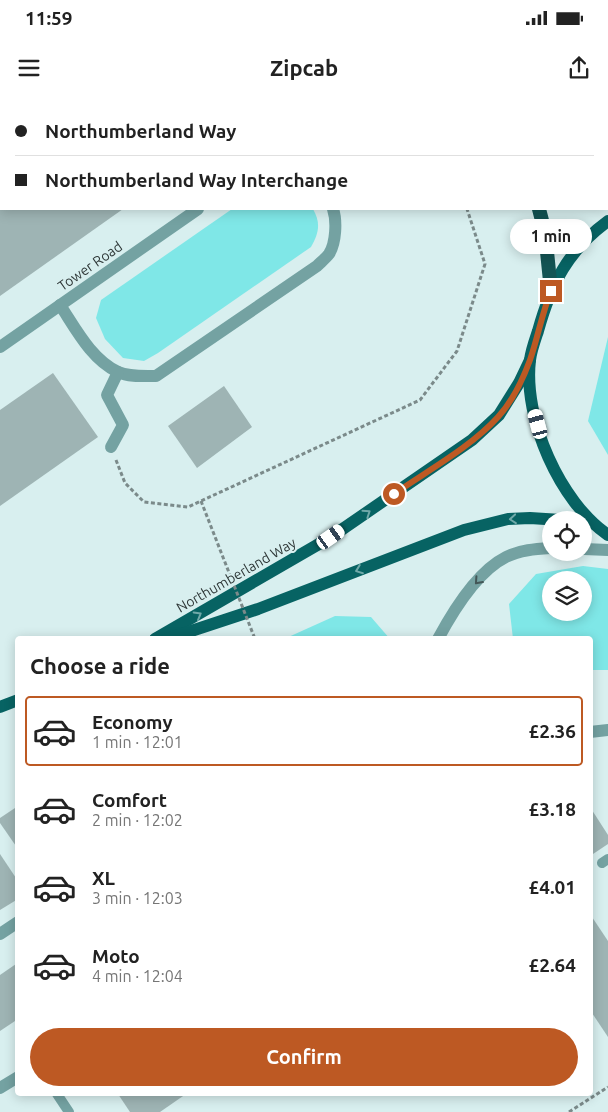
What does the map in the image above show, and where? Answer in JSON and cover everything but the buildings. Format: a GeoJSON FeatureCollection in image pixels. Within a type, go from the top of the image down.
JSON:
{"type":"FeatureCollection","features":[{"type":"Feature","properties":{"kind":"highway"},"geometry":{"type":"LineString","coordinates":[[539,210],[545,232],[551,291]]}},
{"type":"Feature","properties":{"kind":"main road"},"geometry":{"type":"LineString","coordinates":[[603,532],[583,513],[569,495],[554,469],[541,438],[534,411],[530,360],[544,309],[560,272],[583,242],[608,221]]}},
{"type":"Feature","properties":{"kind":"main road","name":"Northumberland Way"},"geometry":{"type":"LineString","coordinates":[[160,636],[331,537],[472,440],[499,415],[519,384],[530,360]]}},
{"type":"Feature","properties":{"kind":"main road","name":"Northumberland Way"},"geometry":{"type":"LineString","coordinates":[[176,636],[258,609],[471,528],[508,519],[542,519]]}},
{"type":"Feature","properties":{"kind":"main road"},"geometry":{"type":"LineString","coordinates":[[0,707],[15,701]]}},
{"type":"Feature","properties":{"kind":"street","name":"Tower Road"},"geometry":{"type":"LineString","coordinates":[[0,347],[197,210]]}},
{"type":"Feature","properties":{"kind":"street"},"geometry":{"type":"LineString","coordinates":[[60,305],[80,336],[96,356],[118,372],[135,376],[156,376],[318,266],[330,252],[336,230],[333,210]]}},
{"type":"Feature","properties":{"kind":"street"},"geometry":{"type":"LineString","coordinates":[[111,447],[122,425],[107,396],[118,372]]}},
{"type":"Feature","properties":{"kind":"street"},"geometry":{"type":"LineString","coordinates":[[440,636],[468,592],[493,566],[520,552],[542,549]]}},
{"type":"Feature","properties":{"kind":"street"},"geometry":{"type":"LineString","coordinates":[[592,549],[608,550]]}},
{"type":"Feature","properties":{"kind":"street"},"geometry":{"type":"LineString","coordinates":[[593,732],[608,730]]}},
{"type":"Feature","properties":{"kind":"street"},"geometry":{"type":"LineString","coordinates":[[0,934],[15,924]]}},
{"type":"Feature","properties":{"kind":"street"},"geometry":{"type":"LineString","coordinates":[[0,1088],[15,1079]]}},
{"type":"Feature","properties":{"kind":"lane"},"geometry":{"type":"LineString","coordinates":[[58,1096],[69,1112]]}},
{"type":"Feature","properties":{"kind":"path"},"geometry":{"type":"LineString","coordinates":[[111,447],[125,483],[144,502],[188,507],[420,400],[457,351],[485,264],[467,210]]}},
{"type":"Feature","properties":{"kind":"path"},"geometry":{"type":"LineString","coordinates":[[201,501],[254,636]]}},
{"type":"Feature","properties":{"kind":"path"},"geometry":{"type":"LineString","coordinates":[[569,1112],[608,1087]]}},
{"type":"Feature","properties":{"kind":"shaded area"},"geometry":{"type":"Polygon","coordinates":[[[231,210],[313,210],[317,219],[317,233],[311,247],[144,361],[123,358],[105,339],[96,318],[101,300],[231,210]]]}},
{"type":"Feature","properties":{"kind":"shaded area"},"geometry":{"type":"Polygon","coordinates":[[[608,337],[608,455],[588,421],[608,337]]]}},
{"type":"Feature","properties":{"kind":"shaded area"},"geometry":{"type":"Polygon","coordinates":[[[583,566],[608,569],[608,670],[593,670],[593,636],[513,636],[509,604],[536,574],[542,573],[542,621],[592,621],[592,571],[554,571],[583,566]]]}},
{"type":"Feature","properties":{"kind":"shaded area"},"geometry":{"type":"Polygon","coordinates":[[[335,616],[371,617],[387,636],[291,636],[335,616]]]}},
{"type":"Feature","properties":{"kind":"route"},"geometry":{"type":"LineString","coordinates":[[394,494],[472,440],[499,415],[519,384],[530,360],[551,291]]}}]}
